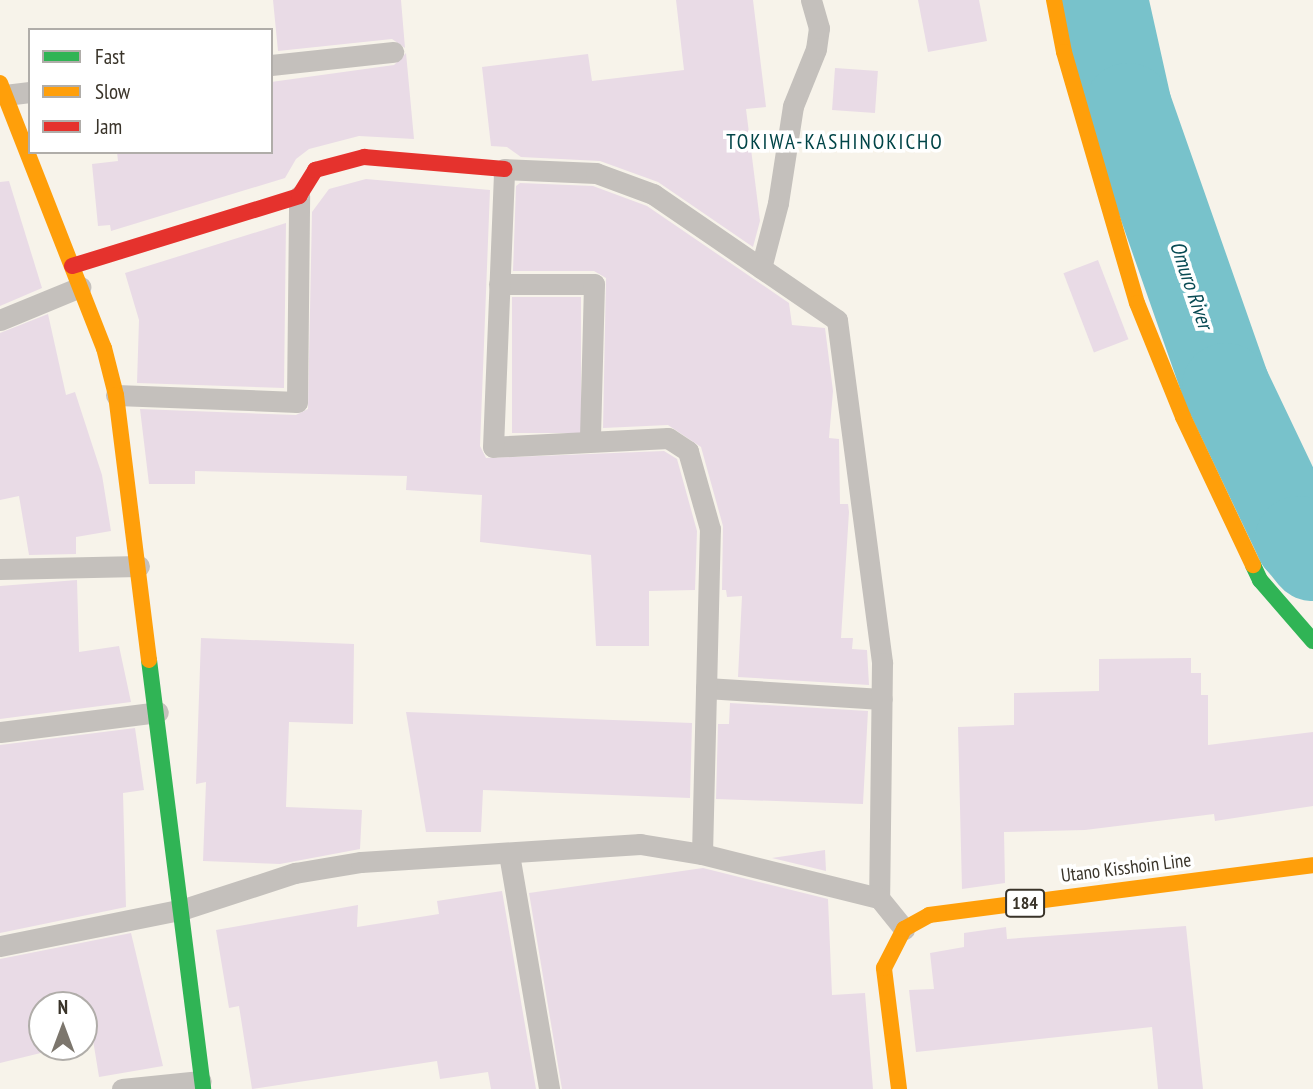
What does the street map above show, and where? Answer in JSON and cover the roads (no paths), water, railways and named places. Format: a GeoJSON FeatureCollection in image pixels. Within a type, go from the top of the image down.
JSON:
{"type":"FeatureCollection","features":[{"type":"Feature","properties":{"kind":"street"},"geometry":{"type":"LineString","coordinates":[[1054,0],[1104,195],[1158,354],[1260,580],[1313,641]]}},
{"type":"Feature","properties":{"kind":"street"},"geometry":{"type":"LineString","coordinates":[[2,89],[104,348],[116,395],[184,909],[202,1085]]}},
{"type":"Feature","properties":{"kind":"street"},"geometry":{"type":"LineString","coordinates":[[72,266],[299,196],[315,170],[364,157],[504,169]]}},
{"type":"Feature","properties":{"kind":"street","name":"Utano Kisshoin Line"},"geometry":{"type":"LineString","coordinates":[[904,929],[929,915],[1313,865]]}},
{"type":"Feature","properties":{"kind":"street"},"geometry":{"type":"LineString","coordinates":[[899,1089],[884,968],[904,929]]}},
{"type":"Feature","properties":{"kind":"lane"},"geometry":{"type":"LineString","coordinates":[[761,268],[778,203],[793,106],[816,50],[818,28],[811,0]]}},
{"type":"Feature","properties":{"kind":"lane"},"geometry":{"type":"LineString","coordinates":[[273,65],[393,52]]}},
{"type":"Feature","properties":{"kind":"lane"},"geometry":{"type":"LineString","coordinates":[[2,89],[28,92]]}},
{"type":"Feature","properties":{"kind":"lane"},"geometry":{"type":"LineString","coordinates":[[0,153],[25,147]]}},
{"type":"Feature","properties":{"kind":"lane"},"geometry":{"type":"LineString","coordinates":[[702,853],[710,529],[688,451],[668,439],[590,439],[493,447],[504,169],[596,173],[653,194],[837,320],[881,663],[879,898]]}},
{"type":"Feature","properties":{"kind":"lane"},"geometry":{"type":"LineString","coordinates":[[116,395],[297,402],[299,196]]}},
{"type":"Feature","properties":{"kind":"lane"},"geometry":{"type":"LineString","coordinates":[[499,284],[594,284],[590,439]]}},
{"type":"Feature","properties":{"kind":"lane"},"geometry":{"type":"LineString","coordinates":[[0,320],[80,287]]}},
{"type":"Feature","properties":{"kind":"lane"},"geometry":{"type":"LineString","coordinates":[[0,569],[139,566]]}},
{"type":"Feature","properties":{"kind":"lane"},"geometry":{"type":"LineString","coordinates":[[706,688],[881,699]]}},
{"type":"Feature","properties":{"kind":"lane"},"geometry":{"type":"LineString","coordinates":[[0,732],[158,712]]}},
{"type":"Feature","properties":{"kind":"lane"},"geometry":{"type":"LineString","coordinates":[[0,946],[184,909],[295,873],[361,863],[640,844],[702,853],[879,898],[904,929]]}},
{"type":"Feature","properties":{"kind":"lane"},"geometry":{"type":"LineString","coordinates":[[509,853],[549,1089]]}},
{"type":"Feature","properties":{"kind":"lane"},"geometry":{"type":"LineString","coordinates":[[121,1089],[202,1085]]}},
{"type":"Feature","properties":{"kind":"waterway","name":"Omuro River"},"geometry":{"type":"LineString","coordinates":[[1104,0],[1128,107],[1226,387],[1299,540],[1313,557]]}},
{"type":"Feature","properties":{"kind":"district","name":"TOKIWA-KASHINOKICHO"},"geometry":{"type":"Point","coordinates":[835,142]}}]}
